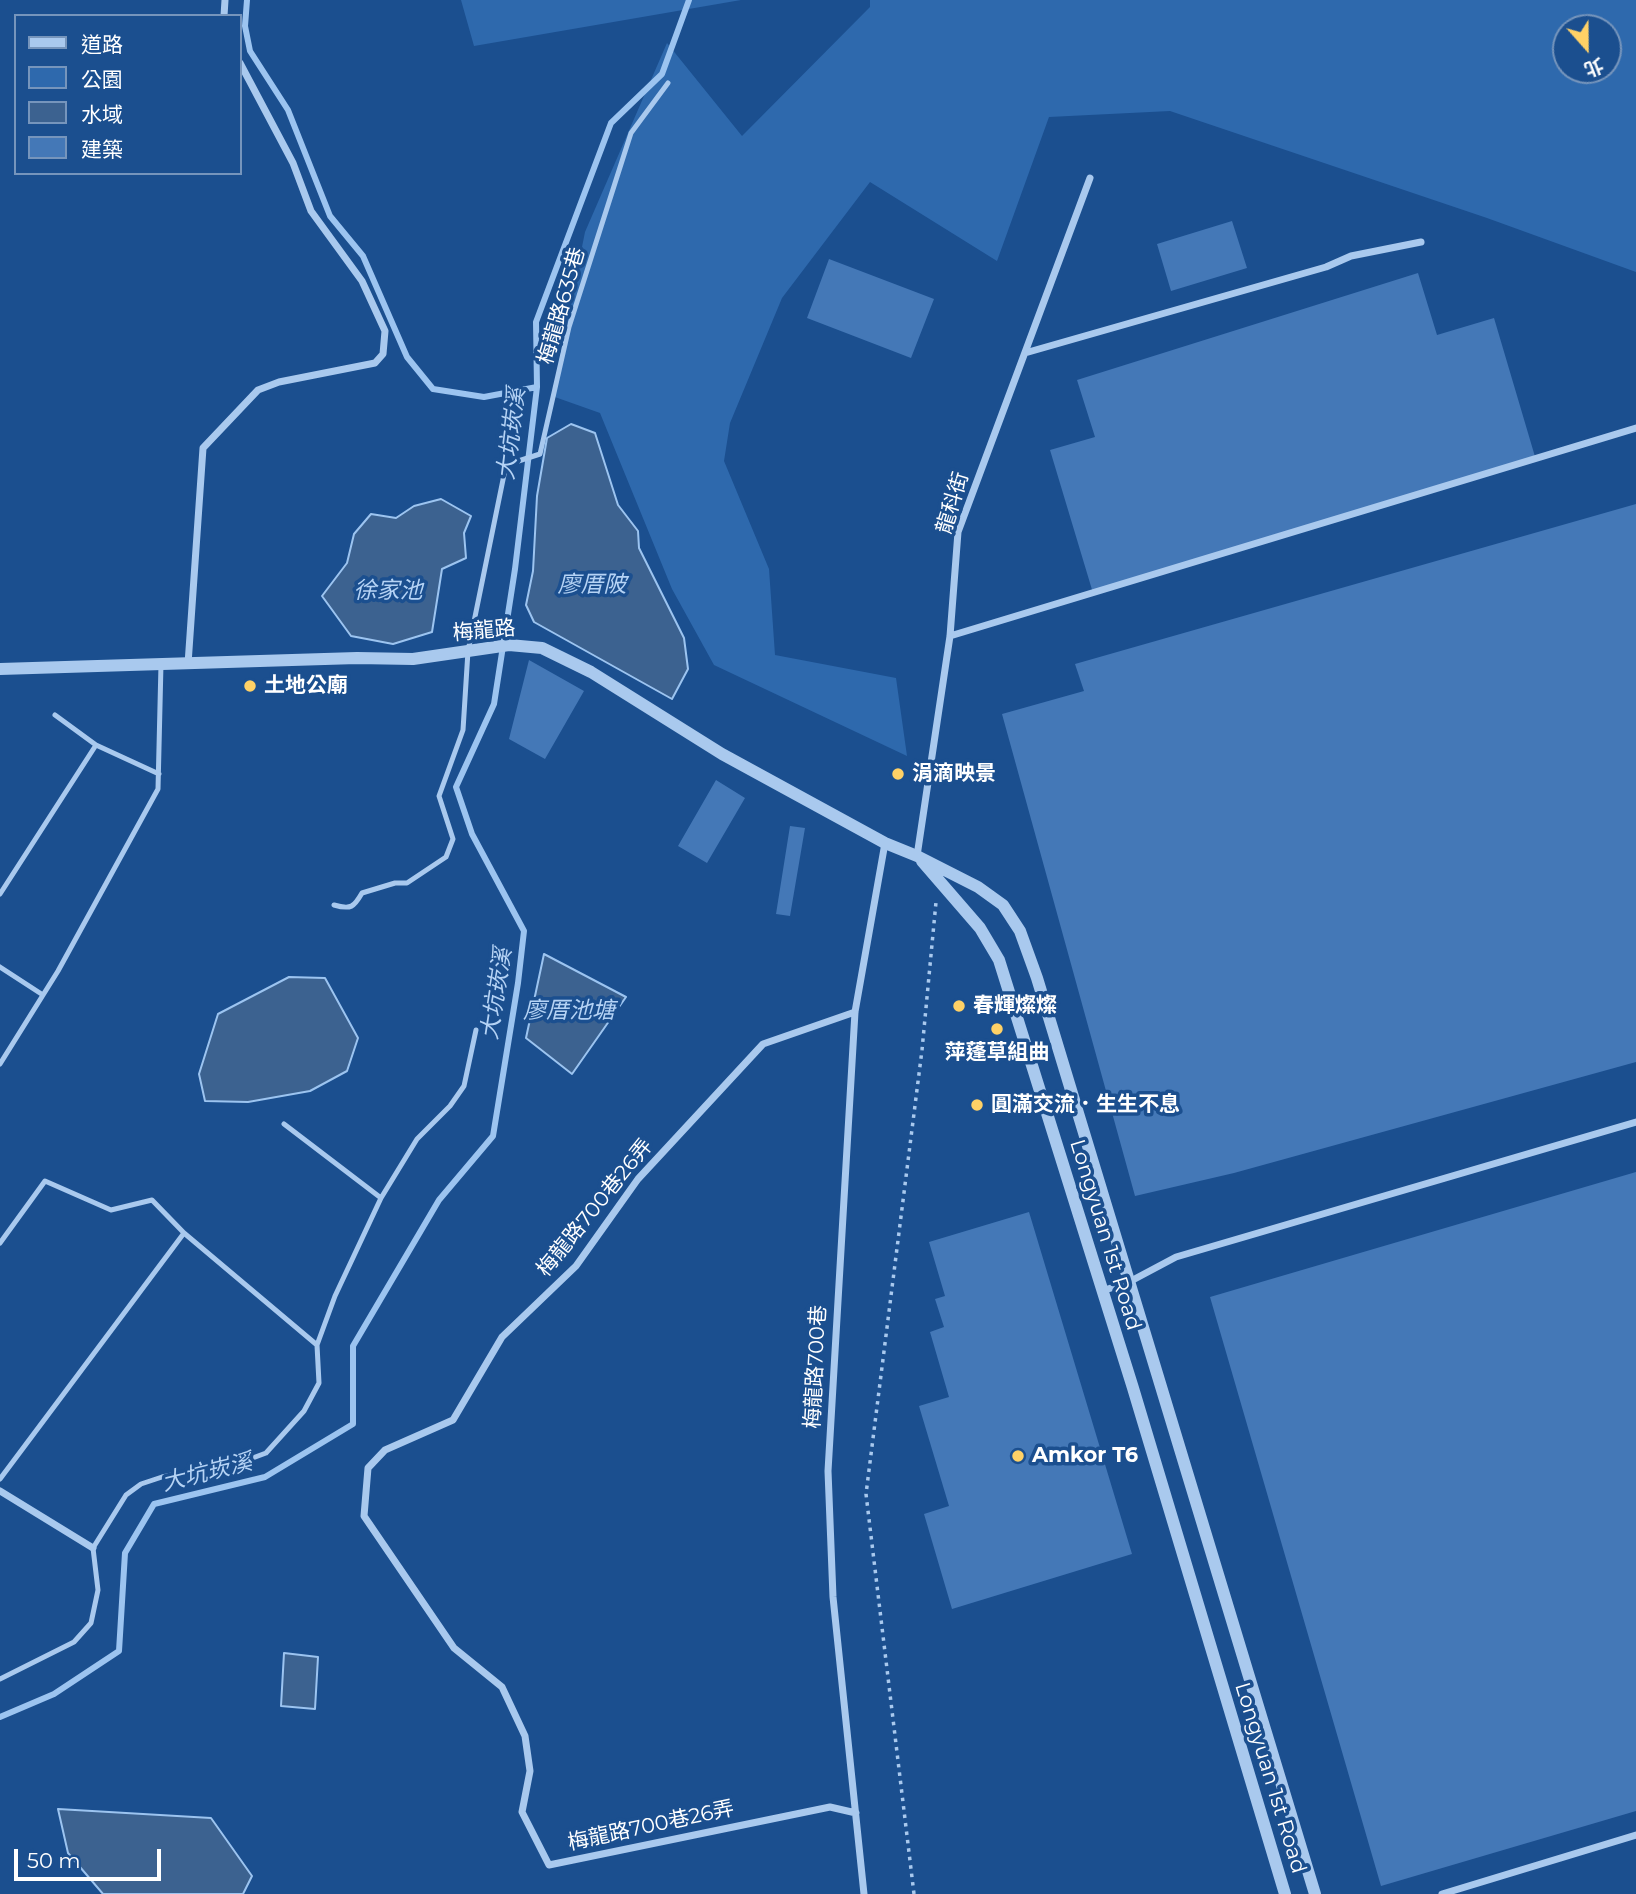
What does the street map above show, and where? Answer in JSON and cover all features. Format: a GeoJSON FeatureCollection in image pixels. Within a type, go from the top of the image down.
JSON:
{"type":"FeatureCollection","features":[{"type":"Feature","properties":{"kind":"street"},"geometry":{"type":"LineString","coordinates":[[188,664],[203,448],[258,390],[279,382],[375,363],[383,354],[385,331],[362,281],[311,211],[293,163],[242,67]]}},
{"type":"Feature","properties":{"kind":"street","name":"龍科街"},"geometry":{"type":"LineString","coordinates":[[917,856],[950,636],[958,532],[1090,178]]}},
{"type":"Feature","properties":{"kind":"street"},"geometry":{"type":"LineString","coordinates":[[1025,354],[1326,267],[1351,256],[1421,242]]}},
{"type":"Feature","properties":{"kind":"street"},"geometry":{"type":"LineString","coordinates":[[950,636],[1636,428]]}},
{"type":"Feature","properties":{"kind":"street","name":"梅龍路"},"geometry":{"type":"LineString","coordinates":[[0,669],[357,658],[413,659],[509,645],[542,648],[591,673],[722,754],[885,843],[917,856]]}},
{"type":"Feature","properties":{"kind":"street","name":"梅龍路700巷"},"geometry":{"type":"LineString","coordinates":[[864,1894],[833,1597],[828,1471],[855,1012],[885,843]]}},
{"type":"Feature","properties":{"kind":"street","name":"Longyuan 1st Road"},"geometry":{"type":"LineString","coordinates":[[917,856],[980,928],[999,960],[1285,1894]]}},
{"type":"Feature","properties":{"kind":"street","name":"Longyuan 1st Road"},"geometry":{"type":"LineString","coordinates":[[917,856],[1003,905],[1020,931],[1037,978],[1315,1894]]}},
{"type":"Feature","properties":{"kind":"street","name":"梅龍路700巷26弄"},"geometry":{"type":"LineString","coordinates":[[855,1012],[763,1044],[638,1179],[576,1266],[502,1337],[453,1420],[385,1450],[368,1468],[364,1516],[454,1648],[502,1687],[525,1736],[530,1771],[522,1812],[549,1865],[830,1807],[856,1813]]}},
{"type":"Feature","properties":{"kind":"street"},"geometry":{"type":"LineString","coordinates":[[1102,1291],[1129,1282],[1177,1257],[1636,1122]]}},
{"type":"Feature","properties":{"kind":"street"},"geometry":{"type":"LineString","coordinates":[[0,1491],[93,1548]]}},
{"type":"Feature","properties":{"kind":"street"},"geometry":{"type":"LineString","coordinates":[[1443,1894],[1636,1835]]}},
{"type":"Feature","properties":{"kind":"lane","name":"梅龍路635巷"},"geometry":{"type":"LineString","coordinates":[[334,905],[347,909],[355,906],[362,893],[395,883],[407,883],[446,857],[453,839],[439,796],[463,730],[468,651],[506,465],[540,454],[569,327],[631,133],[668,83]]}},
{"type":"Feature","properties":{"kind":"lane"},"geometry":{"type":"LineString","coordinates":[[0,1064],[3,1055],[43,995],[158,789],[161,664]]}},
{"type":"Feature","properties":{"kind":"lane"},"geometry":{"type":"LineString","coordinates":[[55,715],[96,745],[159,774]]}},
{"type":"Feature","properties":{"kind":"lane"},"geometry":{"type":"LineString","coordinates":[[0,894],[96,745]]}},
{"type":"Feature","properties":{"kind":"lane"},"geometry":{"type":"LineString","coordinates":[[0,967],[43,995]]}},
{"type":"Feature","properties":{"kind":"lane"},"geometry":{"type":"LineString","coordinates":[[0,1679],[74,1642],[90,1623],[98,1590],[93,1548],[126,1495],[141,1484],[162,1477],[250,1459],[266,1453],[304,1411],[319,1383],[317,1345],[335,1296],[381,1198],[417,1139],[450,1105],[464,1086],[476,1030]]}},
{"type":"Feature","properties":{"kind":"lane"},"geometry":{"type":"LineString","coordinates":[[284,1124],[381,1198]]}},
{"type":"Feature","properties":{"kind":"lane"},"geometry":{"type":"LineString","coordinates":[[0,1243],[46,1181],[111,1210],[152,1200],[184,1233],[317,1345]]}},
{"type":"Feature","properties":{"kind":"lane"},"geometry":{"type":"LineString","coordinates":[[0,1479],[184,1233]]}},
{"type":"Feature","properties":{"kind":"path"},"geometry":{"type":"LineString","coordinates":[[914,1894],[866,1494],[922,1050],[938,879]]}},
{"type":"Feature","properties":{"kind":"green space"},"geometry":{"type":"Polygon","coordinates":[[[461,0],[741,0],[474,46],[461,0]]]}},
{"type":"Feature","properties":{"kind":"green space"},"geometry":{"type":"Polygon","coordinates":[[[870,0],[1636,0],[1636,272],[1487,218],[1170,111],[1049,117],[997,261],[870,182],[782,298],[730,423],[724,461],[769,569],[775,655],[896,678],[907,756],[714,665],[672,589],[600,413],[552,396],[585,232],[667,43],[742,136],[870,7],[870,0]]]}},
{"type":"Feature","properties":{"kind":"water","name":"廖厝陂"},"geometry":{"type":"Polygon","coordinates":[[[571,424],[595,433],[618,505],[638,531],[639,548],[684,638],[688,669],[672,699],[534,622],[526,605],[533,571],[537,496],[547,438],[571,424]]]}},
{"type":"Feature","properties":{"kind":"water","name":"徐家池"},"geometry":{"type":"Polygon","coordinates":[[[441,499],[471,516],[464,533],[466,558],[442,569],[432,632],[393,644],[351,636],[322,596],[347,563],[354,534],[371,514],[396,518],[414,506],[441,499]]]}},
{"type":"Feature","properties":{"kind":"water","name":"廖厝池塘"},"geometry":{"type":"Polygon","coordinates":[[[544,954],[626,997],[572,1074],[526,1038],[544,954]]]}},
{"type":"Feature","properties":{"kind":"water"},"geometry":{"type":"Polygon","coordinates":[[[289,977],[325,978],[358,1038],[347,1071],[310,1091],[248,1102],[205,1101],[199,1074],[218,1014],[289,977]]]}},
{"type":"Feature","properties":{"kind":"water"},"geometry":{"type":"Polygon","coordinates":[[[284,1653],[318,1657],[315,1709],[281,1706],[284,1653]]]}},
{"type":"Feature","properties":{"kind":"water"},"geometry":{"type":"Polygon","coordinates":[[[58,1809],[211,1818],[252,1876],[243,1894],[103,1894],[68,1853],[58,1809]]]}},
{"type":"Feature","properties":{"kind":"building"},"geometry":{"type":"Polygon","coordinates":[[[1232,221],[1247,268],[1171,291],[1157,244],[1232,221]]]}},
{"type":"Feature","properties":{"kind":"building"},"geometry":{"type":"Polygon","coordinates":[[[829,259],[934,299],[911,358],[807,318],[829,259]]]}},
{"type":"Feature","properties":{"kind":"building"},"geometry":{"type":"Polygon","coordinates":[[[1418,273],[1437,335],[1494,318],[1536,460],[1093,593],[1050,450],[1095,437],[1077,380],[1418,273]]]}},
{"type":"Feature","properties":{"kind":"building"},"geometry":{"type":"Polygon","coordinates":[[[1636,504],[1636,1062],[1234,1173],[1135,1196],[1002,714],[1084,691],[1075,664],[1636,504]]]}},
{"type":"Feature","properties":{"kind":"building"},"geometry":{"type":"Polygon","coordinates":[[[529,660],[584,691],[545,759],[509,739],[529,660]]]}},
{"type":"Feature","properties":{"kind":"building"},"geometry":{"type":"Polygon","coordinates":[[[716,780],[745,798],[707,863],[678,846],[716,780]]]}},
{"type":"Feature","properties":{"kind":"building"},"geometry":{"type":"Polygon","coordinates":[[[790,826],[805,828],[790,916],[776,914],[790,826]]]}},
{"type":"Feature","properties":{"kind":"building"},"geometry":{"type":"Polygon","coordinates":[[[1636,1172],[1636,1811],[1381,1886],[1210,1297],[1636,1172]]]}},
{"type":"Feature","properties":{"kind":"building","name":"Amkor T6"},"geometry":{"type":"Polygon","coordinates":[[[1029,1212],[1132,1554],[952,1609],[924,1514],[949,1506],[919,1406],[949,1397],[930,1332],[944,1327],[935,1299],[945,1296],[929,1242],[1029,1212]]]}},
{"type":"Feature","properties":{"kind":"waterway"},"geometry":{"type":"LineString","coordinates":[[247,0],[245,26],[250,51],[288,110],[330,216],[363,256],[407,357],[433,389],[484,397],[537,387]]}},
{"type":"Feature","properties":{"kind":"waterway","name":"大坑崁溪"},"geometry":{"type":"LineString","coordinates":[[0,1717],[54,1694],[119,1651],[125,1553],[154,1504],[265,1477],[353,1424],[353,1346],[439,1200],[493,1136],[524,931],[472,834],[456,787],[494,704],[515,569],[537,387],[536,322],[611,123],[662,74],[689,0]]}},
{"type":"Feature","properties":{"kind":"place","name":"土地公廟"},"geometry":{"type":"Point","coordinates":[250,686]}},
{"type":"Feature","properties":{"kind":"place","name":"涓滴映景"},"geometry":{"type":"Point","coordinates":[898,774]}},
{"type":"Feature","properties":{"kind":"place","name":"春輝燦燦"},"geometry":{"type":"Point","coordinates":[959,1006]}},
{"type":"Feature","properties":{"kind":"place","name":"萍蓬草組曲"},"geometry":{"type":"Point","coordinates":[997,1029]}},
{"type":"Feature","properties":{"kind":"place","name":"圓滿交流．生生不息"},"geometry":{"type":"Point","coordinates":[977,1105]}},
{"type":"Feature","properties":{"kind":"place","name":"Amkor T6"},"geometry":{"type":"Point","coordinates":[1018,1456]}}]}
